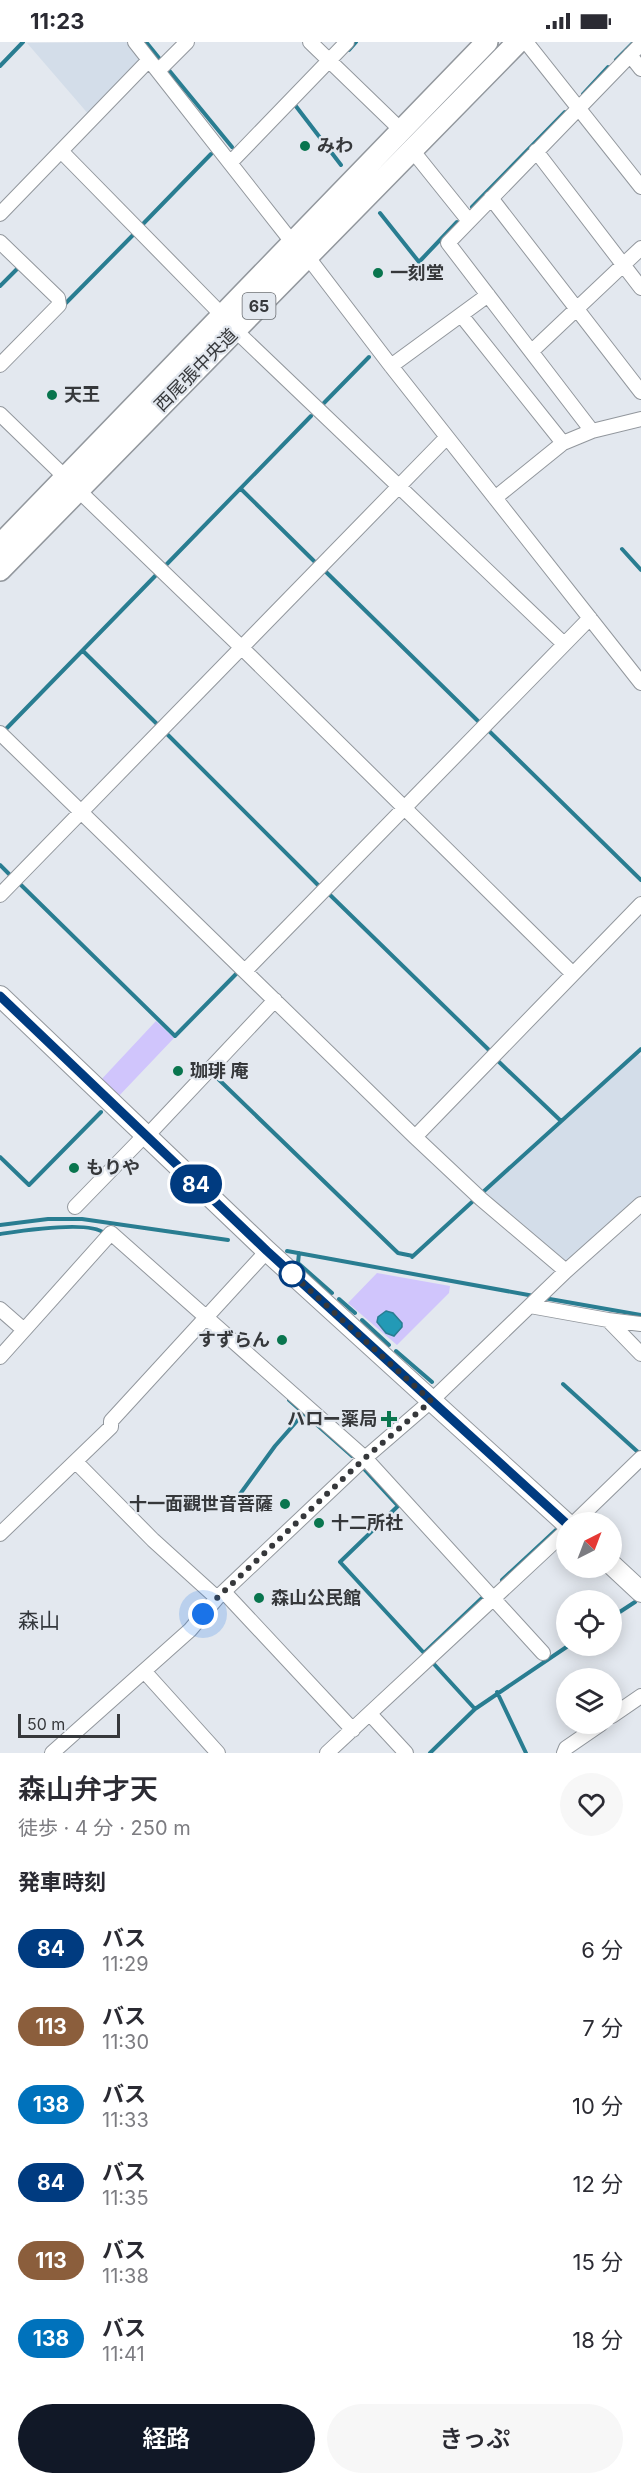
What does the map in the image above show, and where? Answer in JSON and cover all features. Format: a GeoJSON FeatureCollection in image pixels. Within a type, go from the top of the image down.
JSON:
{"type":"FeatureCollection","features":[{"type":"Feature","properties":{"kind":"main road","name":"西尾張中央道"},"geometry":{"type":"LineString","coordinates":[[0,570],[71,484],[300,249],[401,130],[487,42]]}},
{"type":"Feature","properties":{"kind":"main road","name":"西尾張中央道"},"geometry":{"type":"LineString","coordinates":[[300,249],[412,150],[518,42]]}},
{"type":"Feature","properties":{"kind":"main road","name":"西尾張中央道"},"geometry":{"type":"LineString","coordinates":[[0,545],[71,484]]}},
{"type":"Feature","properties":{"kind":"main road"},"geometry":{"type":"LineString","coordinates":[[0,996],[267,1251],[556,1514]]}},
{"type":"Feature","properties":{"kind":"main road"},"geometry":{"type":"LineString","coordinates":[[622,1574],[641,1592]]}},
{"type":"Feature","properties":{"kind":"street"},"geometry":{"type":"LineString","coordinates":[[135,42],[641,683]]}},
{"type":"Feature","properties":{"kind":"street"},"geometry":{"type":"LineString","coordinates":[[0,214],[61,151],[154,66],[187,42]]}},
{"type":"Feature","properties":{"kind":"street"},"geometry":{"type":"LineString","coordinates":[[310,42],[401,130]]}},
{"type":"Feature","properties":{"kind":"street"},"geometry":{"type":"LineString","coordinates":[[231,162],[347,42]]}},
{"type":"Feature","properties":{"kind":"street"},"geometry":{"type":"LineString","coordinates":[[526,42],[641,187]]}},
{"type":"Feature","properties":{"kind":"street"},"geometry":{"type":"LineString","coordinates":[[592,430],[448,243],[641,44]]}},
{"type":"Feature","properties":{"kind":"street"},"geometry":{"type":"LineString","coordinates":[[630,55],[641,69]]}},
{"type":"Feature","properties":{"kind":"street"},"geometry":{"type":"LineString","coordinates":[[412,150],[469,221]]}},
{"type":"Feature","properties":{"kind":"street"},"geometry":{"type":"LineString","coordinates":[[61,151],[229,322],[564,644]]}},
{"type":"Feature","properties":{"kind":"street"},"geometry":{"type":"LineString","coordinates":[[536,151],[641,288]]}},
{"type":"Feature","properties":{"kind":"street"},"geometry":{"type":"LineString","coordinates":[[491,198],[641,392]]}},
{"type":"Feature","properties":{"kind":"street"},"geometry":{"type":"LineString","coordinates":[[0,242],[58,298],[59,305],[0,365]]}},
{"type":"Feature","properties":{"kind":"street"},"geometry":{"type":"LineString","coordinates":[[532,351],[641,248]]}},
{"type":"Feature","properties":{"kind":"street"},"geometry":{"type":"LineString","coordinates":[[391,366],[488,295]]}},
{"type":"Feature","properties":{"kind":"street"},"geometry":{"type":"LineString","coordinates":[[461,315],[563,443]]}},
{"type":"Feature","properties":{"kind":"street"},"geometry":{"type":"LineString","coordinates":[[0,414],[241,647],[572,974]]}},
{"type":"Feature","properties":{"kind":"street"},"geometry":{"type":"LineString","coordinates":[[495,498],[563,443],[592,430],[641,419]]}},
{"type":"Feature","properties":{"kind":"street"},"geometry":{"type":"LineString","coordinates":[[0,896],[447,437]]}},
{"type":"Feature","properties":{"kind":"street"},"geometry":{"type":"LineString","coordinates":[[245,971],[590,618]]}},
{"type":"Feature","properties":{"kind":"street"},"geometry":{"type":"LineString","coordinates":[[0,733],[415,1137],[481,1199],[566,1271]]}},
{"type":"Feature","properties":{"kind":"street"},"geometry":{"type":"LineString","coordinates":[[415,1137],[641,904]]}},
{"type":"Feature","properties":{"kind":"street"},"geometry":{"type":"LineString","coordinates":[[75,1207],[275,1000]]}},
{"type":"Feature","properties":{"kind":"street"},"geometry":{"type":"LineString","coordinates":[[52,1753],[190,1630],[221,1595],[365,1458],[431,1401],[566,1271],[641,1204]]}},
{"type":"Feature","properties":{"kind":"street"},"geometry":{"type":"LineString","coordinates":[[0,1357],[111,1233],[365,1458],[543,1653]]}},
{"type":"Feature","properties":{"kind":"street"},"geometry":{"type":"LineString","coordinates":[[0,1534],[111,1427],[111,1421],[267,1251]]}},
{"type":"Feature","properties":{"kind":"street"},"geometry":{"type":"LineString","coordinates":[[532,1305],[641,1324]]}},
{"type":"Feature","properties":{"kind":"street"},"geometry":{"type":"LineString","coordinates":[[0,1309],[24,1330]]}},
{"type":"Feature","properties":{"kind":"street"},"geometry":{"type":"LineString","coordinates":[[608,1320],[641,1353]]}},
{"type":"Feature","properties":{"kind":"street"},"geometry":{"type":"LineString","coordinates":[[585,1512],[641,1458]]}},
{"type":"Feature","properties":{"kind":"street"},"geometry":{"type":"LineString","coordinates":[[76,1462],[153,1540],[221,1595],[353,1730]]}},
{"type":"Feature","properties":{"kind":"street"},"geometry":{"type":"LineString","coordinates":[[327,1753],[556,1540]]}},
{"type":"Feature","properties":{"kind":"street"},"geometry":{"type":"LineString","coordinates":[[144,1671],[218,1753]]}},
{"type":"Feature","properties":{"kind":"street"},"geometry":{"type":"LineString","coordinates":[[622,1709],[641,1696]]}},
{"type":"Feature","properties":{"kind":"street"},"geometry":{"type":"LineString","coordinates":[[370,1714],[406,1753]]}},
{"type":"Feature","properties":{"kind":"street"},"geometry":{"type":"LineString","coordinates":[[564,1753],[566,1748],[586,1734]]}},
{"type":"Feature","properties":{"kind":"shaded area"},"geometry":{"type":"Polygon","coordinates":[[[127,42],[143,62],[90,116],[27,43],[127,42]]]}},
{"type":"Feature","properties":{"kind":"shaded area"},"geometry":{"type":"Polygon","coordinates":[[[156,1021],[174,1038],[117,1098],[99,1082],[156,1021]]]}},
{"type":"Feature","properties":{"kind":"shaded area"},"geometry":{"type":"Polygon","coordinates":[[[638,1054],[641,1056],[641,1197],[566,1264],[482,1194],[638,1054]]]}},
{"type":"Feature","properties":{"kind":"shaded area"},"geometry":{"type":"Polygon","coordinates":[[[377,1273],[450,1286],[449,1293],[397,1345],[348,1303],[377,1273]]]}},
{"type":"Feature","properties":{"kind":"water"},"geometry":{"type":"Polygon","coordinates":[[[386,1311],[393,1313],[402,1323],[402,1327],[394,1336],[386,1333],[377,1322],[378,1317],[386,1311]]]}},
{"type":"Feature","properties":{"kind":"waterway"},"geometry":{"type":"LineString","coordinates":[[0,66],[23,42]]}},
{"type":"Feature","properties":{"kind":"waterway"},"geometry":{"type":"LineString","coordinates":[[146,42],[159,58]]}},
{"type":"Feature","properties":{"kind":"waterway"},"geometry":{"type":"LineString","coordinates":[[349,50],[356,42]]}},
{"type":"Feature","properties":{"kind":"waterway"},"geometry":{"type":"LineString","coordinates":[[616,60],[632,44]]}},
{"type":"Feature","properties":{"kind":"waterway"},"geometry":{"type":"LineString","coordinates":[[583,94],[608,67]]}},
{"type":"Feature","properties":{"kind":"waterway"},"geometry":{"type":"LineString","coordinates":[[168,69],[232,147]]}},
{"type":"Feature","properties":{"kind":"waterway"},"geometry":{"type":"LineString","coordinates":[[295,105],[341,165]]}},
{"type":"Feature","properties":{"kind":"waterway"},"geometry":{"type":"LineString","coordinates":[[472,207],[565,112]]}},
{"type":"Feature","properties":{"kind":"waterway"},"geometry":{"type":"LineString","coordinates":[[142,225],[211,154]]}},
{"type":"Feature","properties":{"kind":"waterway"},"geometry":{"type":"LineString","coordinates":[[380,213],[419,262],[457,222]]}},
{"type":"Feature","properties":{"kind":"waterway"},"geometry":{"type":"LineString","coordinates":[[62,307],[135,233]]}},
{"type":"Feature","properties":{"kind":"waterway"},"geometry":{"type":"LineString","coordinates":[[0,286],[19,267]]}},
{"type":"Feature","properties":{"kind":"waterway"},"geometry":{"type":"LineString","coordinates":[[322,405],[369,357]]}},
{"type":"Feature","properties":{"kind":"waterway"},"geometry":{"type":"LineString","coordinates":[[165,566],[311,416]]}},
{"type":"Feature","properties":{"kind":"waterway"},"geometry":{"type":"LineString","coordinates":[[241,489],[317,564]]}},
{"type":"Feature","properties":{"kind":"waterway"},"geometry":{"type":"LineString","coordinates":[[622,549],[641,570]]}},
{"type":"Feature","properties":{"kind":"waterway"},"geometry":{"type":"LineString","coordinates":[[324,570],[481,724]]}},
{"type":"Feature","properties":{"kind":"waterway"},"geometry":{"type":"LineString","coordinates":[[5,730],[158,573]]}},
{"type":"Feature","properties":{"kind":"waterway"},"geometry":{"type":"LineString","coordinates":[[83,651],[159,726]]}},
{"type":"Feature","properties":{"kind":"waterway"},"geometry":{"type":"LineString","coordinates":[[488,730],[641,880]]}},
{"type":"Feature","properties":{"kind":"waterway"},"geometry":{"type":"LineString","coordinates":[[165,732],[320,887]]}},
{"type":"Feature","properties":{"kind":"waterway"},"geometry":{"type":"LineString","coordinates":[[0,865],[10,875]]}},
{"type":"Feature","properties":{"kind":"waterway"},"geometry":{"type":"LineString","coordinates":[[19,883],[175,1036],[239,971]]}},
{"type":"Feature","properties":{"kind":"waterway"},"geometry":{"type":"LineString","coordinates":[[327,892],[491,1052],[493,1049]]}},
{"type":"Feature","properties":{"kind":"waterway"},"geometry":{"type":"LineString","coordinates":[[483,1192],[641,1049]]}},
{"type":"Feature","properties":{"kind":"waterway"},"geometry":{"type":"LineString","coordinates":[[497,1060],[561,1121]]}},
{"type":"Feature","properties":{"kind":"waterway"},"geometry":{"type":"LineString","coordinates":[[212,1073],[398,1253],[413,1256]]}},
{"type":"Feature","properties":{"kind":"waterway"},"geometry":{"type":"LineString","coordinates":[[0,1157],[29,1185],[101,1112]]}},
{"type":"Feature","properties":{"kind":"waterway"},"geometry":{"type":"LineString","coordinates":[[412,1257],[472,1202]]}},
{"type":"Feature","properties":{"kind":"waterway"},"geometry":{"type":"LineString","coordinates":[[0,1225],[48,1219],[82,1219],[228,1240]]}},
{"type":"Feature","properties":{"kind":"waterway"},"geometry":{"type":"LineString","coordinates":[[0,1234],[70,1227],[96,1229],[104,1233]]}},
{"type":"Feature","properties":{"kind":"waterway"},"geometry":{"type":"LineString","coordinates":[[287,1251],[534,1296]]}},
{"type":"Feature","properties":{"kind":"waterway"},"geometry":{"type":"LineString","coordinates":[[299,1253],[298,1263],[332,1293]]}},
{"type":"Feature","properties":{"kind":"waterway"},"geometry":{"type":"LineString","coordinates":[[544,1298],[641,1315]]}},
{"type":"Feature","properties":{"kind":"waterway"},"geometry":{"type":"LineString","coordinates":[[339,1299],[355,1313]]}},
{"type":"Feature","properties":{"kind":"waterway"},"geometry":{"type":"LineString","coordinates":[[362,1320],[389,1345]]}},
{"type":"Feature","properties":{"kind":"waterway"},"geometry":{"type":"LineString","coordinates":[[396,1351],[432,1382]]}},
{"type":"Feature","properties":{"kind":"waterway"},"geometry":{"type":"LineString","coordinates":[[563,1384],[638,1454]]}},
{"type":"Feature","properties":{"kind":"waterway"},"geometry":{"type":"LineString","coordinates":[[289,1400],[352,1456]]}},
{"type":"Feature","properties":{"kind":"waterway"},"geometry":{"type":"LineString","coordinates":[[235,1501],[275,1446],[304,1413]]}},
{"type":"Feature","properties":{"kind":"waterway"},"geometry":{"type":"LineString","coordinates":[[365,1470],[398,1506],[340,1562],[424,1653],[482,1598]]}},
{"type":"Feature","properties":{"kind":"waterway"},"geometry":{"type":"LineString","coordinates":[[502,1580],[556,1530]]}},
{"type":"Feature","properties":{"kind":"waterway"},"geometry":{"type":"LineString","coordinates":[[622,1610],[635,1602]]}},
{"type":"Feature","properties":{"kind":"waterway"},"geometry":{"type":"LineString","coordinates":[[430,1753],[475,1709],[556,1654]]}},
{"type":"Feature","properties":{"kind":"waterway"},"geometry":{"type":"LineString","coordinates":[[433,1663],[475,1709]]}},
{"type":"Feature","properties":{"kind":"waterway"},"geometry":{"type":"LineString","coordinates":[[497,1692],[526,1753]]}},
{"type":"Feature","properties":{"kind":"bus line","name":"84"},"geometry":{"type":"LineString","coordinates":[[0,996],[267,1251],[556,1514]]}},
{"type":"Feature","properties":{"kind":"place","name":"みわ"},"geometry":{"type":"Point","coordinates":[305,146]}},
{"type":"Feature","properties":{"kind":"place","name":"一刻堂"},"geometry":{"type":"Point","coordinates":[378,273]}},
{"type":"Feature","properties":{"kind":"place","name":"天王"},"geometry":{"type":"Point","coordinates":[52,395]}},
{"type":"Feature","properties":{"kind":"place","name":"珈琲 庵"},"geometry":{"type":"Point","coordinates":[178,1071]}},
{"type":"Feature","properties":{"kind":"place","name":"もりや"},"geometry":{"type":"Point","coordinates":[74,1168]}},
{"type":"Feature","properties":{"kind":"place","name":"すずらん"},"geometry":{"type":"Point","coordinates":[282,1340]}},
{"type":"Feature","properties":{"kind":"place","name":"ハロー薬局"},"geometry":{"type":"Point","coordinates":[389,1419]}},
{"type":"Feature","properties":{"kind":"place","name":"十一面觀世音菩薩"},"geometry":{"type":"Point","coordinates":[285,1504]}},
{"type":"Feature","properties":{"kind":"place","name":"十二所社"},"geometry":{"type":"Point","coordinates":[319,1523]}},
{"type":"Feature","properties":{"kind":"place","name":"森山公民館"},"geometry":{"type":"Point","coordinates":[259,1598]}},
{"type":"Feature","properties":{"kind":"district","name":"森山"},"geometry":{"type":"Point","coordinates":[39,1621]}},
{"type":"Feature","properties":{"kind":"route"},"geometry":{"type":"LineString","coordinates":[[203,1614],[217,1598],[365,1458],[431,1401],[292,1274]]}}]}
